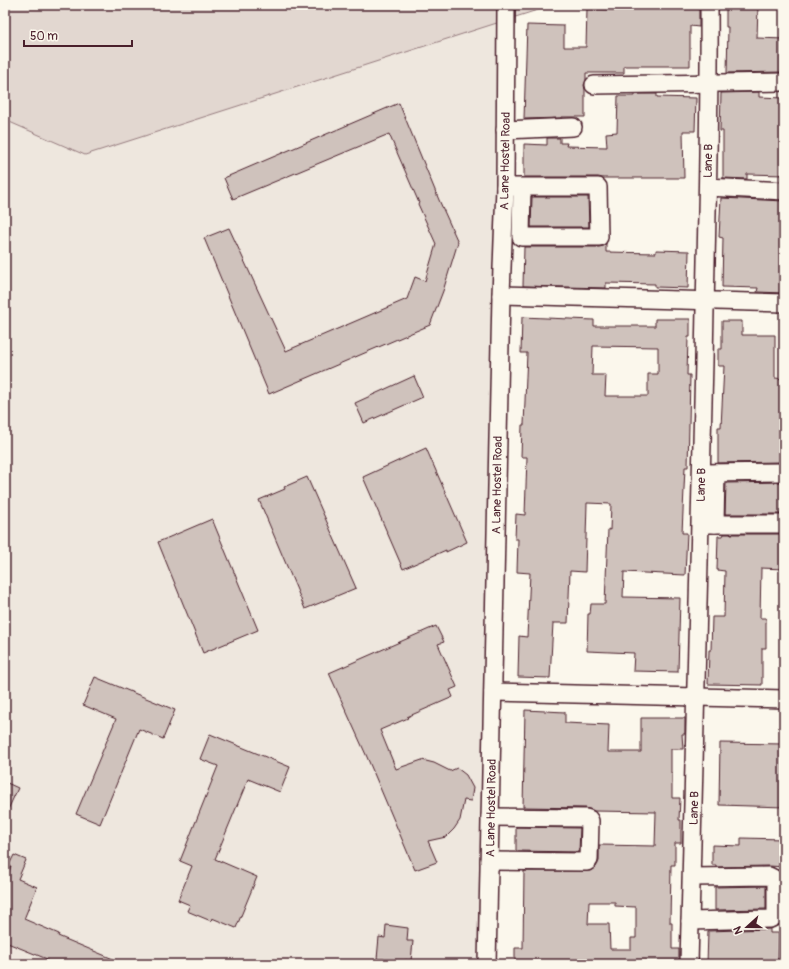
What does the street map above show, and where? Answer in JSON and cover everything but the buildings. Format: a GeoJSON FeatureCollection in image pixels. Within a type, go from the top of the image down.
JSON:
{"type":"FeatureCollection","features":[{"type":"Feature","properties":{"kind":"street","name":"A Lane Hostel Road"},"geometry":{"type":"LineString","coordinates":[[488,964],[490,817],[505,188],[506,5]]}},
{"type":"Feature","properties":{"kind":"street","name":"Lane B"},"geometry":{"type":"LineString","coordinates":[[689,964],[697,697],[708,524],[709,473],[705,300],[710,84],[709,5]]}},
{"type":"Feature","properties":{"kind":"street"},"geometry":{"type":"LineString","coordinates":[[594,85],[784,82]]}},
{"type":"Feature","properties":{"kind":"street"},"geometry":{"type":"LineString","coordinates":[[505,130],[573,127]]}},
{"type":"Feature","properties":{"kind":"street"},"geometry":{"type":"LineString","coordinates":[[505,188],[522,187],[598,187],[599,237],[521,237],[522,187]]}},
{"type":"Feature","properties":{"kind":"street"},"geometry":{"type":"LineString","coordinates":[[708,188],[784,190]]}},
{"type":"Feature","properties":{"kind":"street"},"geometry":{"type":"LineString","coordinates":[[502,295],[784,303]]}},
{"type":"Feature","properties":{"kind":"street"},"geometry":{"type":"LineString","coordinates":[[709,473],[784,472]]}},
{"type":"Feature","properties":{"kind":"street"},"geometry":{"type":"LineString","coordinates":[[708,524],[783,524]]}},
{"type":"Feature","properties":{"kind":"street"},"geometry":{"type":"LineString","coordinates":[[493,692],[784,699]]}},
{"type":"Feature","properties":{"kind":"street"},"geometry":{"type":"LineString","coordinates":[[490,817],[586,818],[590,821],[589,860],[587,862],[490,861]]}},
{"type":"Feature","properties":{"kind":"street"},"geometry":{"type":"LineString","coordinates":[[690,921],[770,919],[776,914],[776,881],[769,876],[692,877]]}},
{"type":"Feature","properties":{"kind":"shaded area"},"geometry":{"type":"Polygon","coordinates":[[[5,5],[505,15],[484,964],[5,964],[5,5]]]}},
{"type":"Feature","properties":{"kind":"shaded area"},"geometry":{"type":"Polygon","coordinates":[[[5,5],[553,5],[85,155],[5,120],[5,5]]]}}]}
